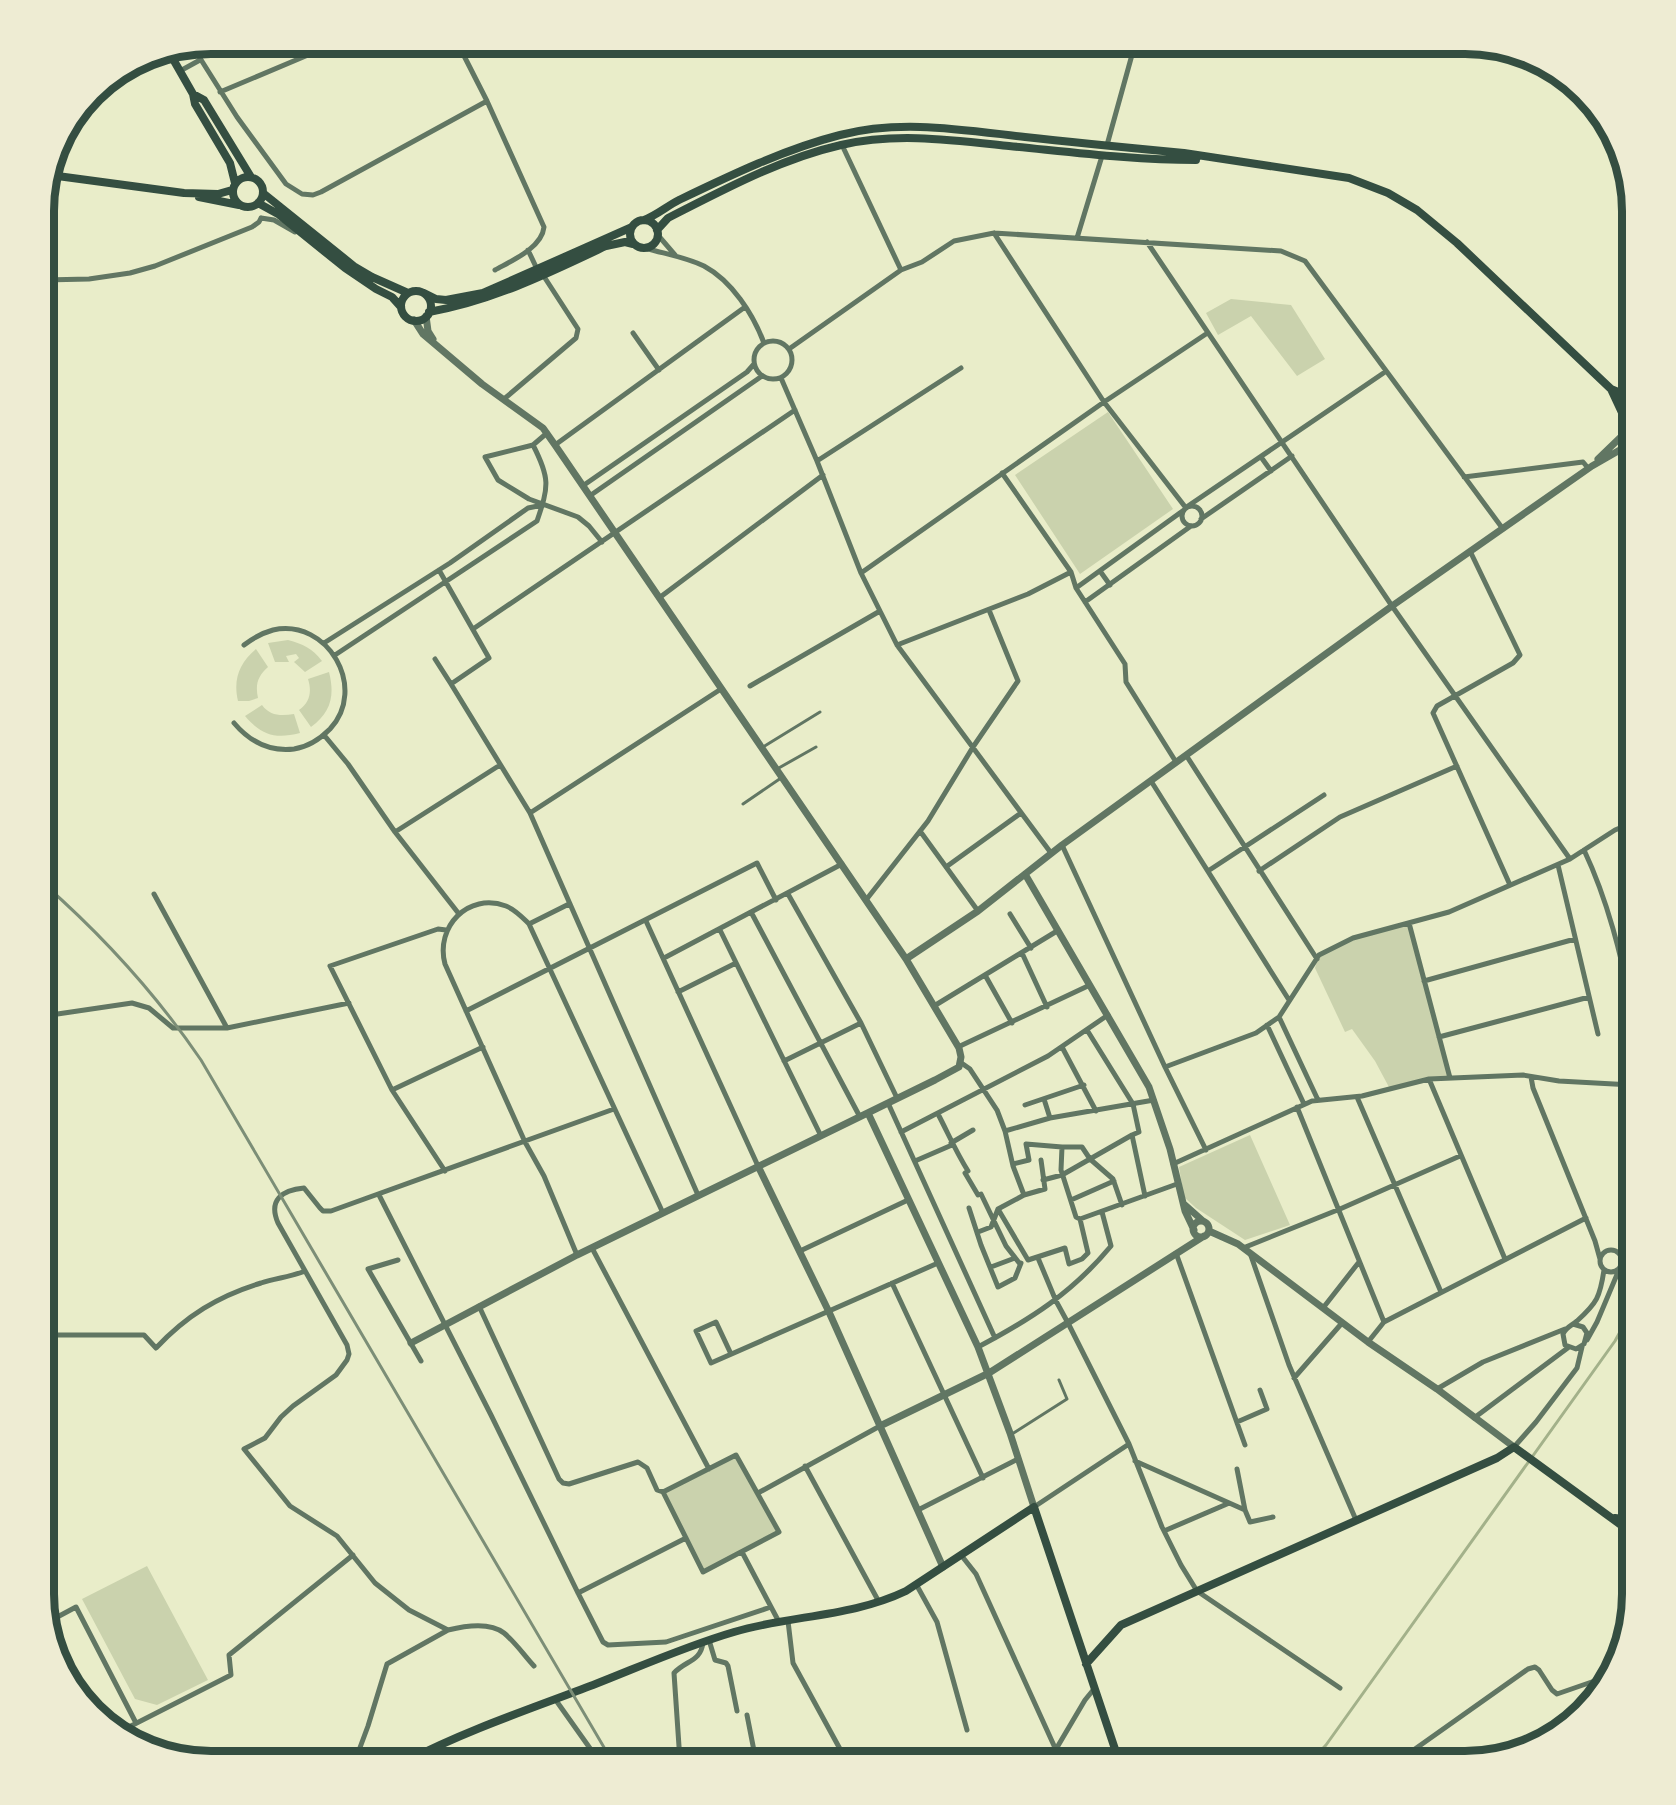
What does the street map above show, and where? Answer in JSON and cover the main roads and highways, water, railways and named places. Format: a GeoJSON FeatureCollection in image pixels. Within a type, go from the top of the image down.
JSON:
{"type":"FeatureCollection","features":[{"type":"Feature","properties":{"kind":"main road"},"geometry":{"type":"LineString","coordinates":[[173,59],[193,94],[195,105],[230,163],[234,198],[239,205]]}},
{"type":"Feature","properties":{"kind":"main road"},"geometry":{"type":"LineString","coordinates":[[193,94],[204,100],[251,177],[260,183],[263,192],[355,267],[408,293]]}},
{"type":"Feature","properties":{"kind":"main road"},"geometry":{"type":"LineString","coordinates":[[257,204],[278,214],[345,268],[392,297],[405,316],[414,320],[427,314],[489,297],[632,227],[637,222],[654,216],[677,201],[766,161],[855,131],[926,126],[1184,153],[1217,160]]}},
{"type":"Feature","properties":{"kind":"main road"},"geometry":{"type":"LineString","coordinates":[[401,307],[408,293],[416,291],[436,299],[457,299],[483,293],[606,246],[625,242],[645,248],[655,242],[657,232],[668,218],[725,189],[803,156],[842,145],[881,139],[929,138],[1102,156],[1217,160],[1349,178],[1388,193],[1417,210],[1457,243],[1611,389],[1622,394]]}},
{"type":"Feature","properties":{"kind":"main road"},"geometry":{"type":"LineString","coordinates":[[58,177],[184,193],[218,194],[234,186],[242,178],[251,177]]}},
{"type":"Feature","properties":{"kind":"main road"},"geometry":{"type":"LineString","coordinates":[[184,193],[249,207],[257,204],[263,192]]}},
{"type":"Feature","properties":{"kind":"main road"},"geometry":{"type":"LineString","coordinates":[[644,220],[652,223],[657,232]]}},
{"type":"Feature","properties":{"kind":"main road"},"geometry":{"type":"LineString","coordinates":[[632,227],[630,236],[633,244]]}},
{"type":"Feature","properties":{"kind":"main road"},"geometry":{"type":"LineString","coordinates":[[423,293],[430,302],[427,314]]}},
{"type":"Feature","properties":{"kind":"main road"},"geometry":{"type":"LineString","coordinates":[[1611,389],[1622,413]]}},
{"type":"Feature","properties":{"kind":"main road"},"geometry":{"type":"LineString","coordinates":[[1086,1664],[1121,1625],[1517,1449],[1622,1525]]}},
{"type":"Feature","properties":{"kind":"main road"},"geometry":{"type":"LineString","coordinates":[[428,1751],[455,1738],[706,1641],[768,1624],[879,1603],[916,1584],[1034,1507],[1116,1751]]}},
{"type":"Feature","properties":{"kind":"main road"},"geometry":{"type":"LineString","coordinates":[[1613,1518],[1622,1519]]}},
{"type":"Feature","properties":{"kind":"waterway"},"geometry":{"type":"LineString","coordinates":[[1320,1751],[1622,1328]]}},
{"type":"Feature","properties":{"kind":"railway"},"geometry":{"type":"LineString","coordinates":[[54,893],[128,967],[166,1012],[201,1060],[606,1751]]}}]}
